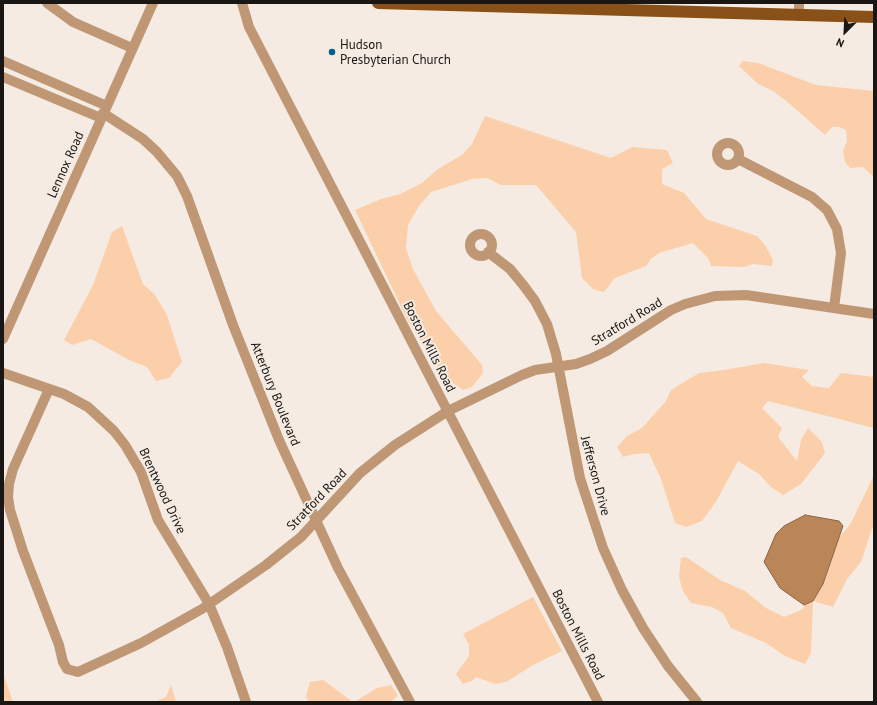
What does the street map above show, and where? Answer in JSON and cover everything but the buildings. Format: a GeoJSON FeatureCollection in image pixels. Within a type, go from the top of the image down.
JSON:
{"type":"FeatureCollection","features":[{"type":"Feature","properties":{"kind":"main road"},"geometry":{"type":"LineString","coordinates":[[378,3],[529,6],[799,16],[874,17]]}},
{"type":"Feature","properties":{"kind":"street"},"geometry":{"type":"LineString","coordinates":[[47,3],[73,22],[132,48]]}},
{"type":"Feature","properties":{"kind":"street","name":"Lennox Road"},"geometry":{"type":"LineString","coordinates":[[3,339],[153,3]]}},
{"type":"Feature","properties":{"kind":"street","name":"Boston Mills Road"},"geometry":{"type":"LineString","coordinates":[[242,3],[249,27],[598,702]]}},
{"type":"Feature","properties":{"kind":"street"},"geometry":{"type":"LineString","coordinates":[[799,3],[799,16]]}},
{"type":"Feature","properties":{"kind":"street","name":"Atterbury Boulevard"},"geometry":{"type":"LineString","coordinates":[[3,60],[104,113],[144,138],[177,176],[187,196],[233,326],[274,426],[316,521],[367,624],[410,702]]}},
{"type":"Feature","properties":{"kind":"street","name":"Atterbury Boulevard"},"geometry":{"type":"LineString","coordinates":[[3,77],[104,113]]}},
{"type":"Feature","properties":{"kind":"street"},"geometry":{"type":"LineString","coordinates":[[738,159],[812,197],[827,210],[837,230],[841,259],[834,308]]}},
{"type":"Feature","properties":{"kind":"street","name":"Jefferson Drive"},"geometry":{"type":"LineString","coordinates":[[488,252],[510,269],[535,301],[547,324],[559,366],[580,478],[603,548],[622,590],[643,628],[668,666],[697,702]]}},
{"type":"Feature","properties":{"kind":"street","name":"Stratford Road"},"geometry":{"type":"LineString","coordinates":[[49,389],[13,469],[8,484],[8,497],[10,510],[23,551],[59,645],[63,662],[67,669],[78,672],[167,629],[208,604],[266,565],[301,537],[360,473],[395,445],[448,411],[522,375],[535,370],[576,364],[607,351],[671,310],[701,299],[728,295],[746,295],[874,314]]}},
{"type":"Feature","properties":{"kind":"street","name":"Brentwood Drive"},"geometry":{"type":"LineString","coordinates":[[3,373],[64,394],[88,407],[114,431],[125,445],[141,472],[158,520],[208,604],[227,647],[246,702]]}},
{"type":"Feature","properties":{"kind":"shaded area"},"geometry":{"type":"Polygon","coordinates":[[[743,61],[758,63],[816,85],[874,91],[874,177],[863,167],[850,168],[845,162],[843,151],[847,141],[846,130],[839,127],[832,127],[825,135],[773,91],[758,84],[739,66],[743,61]]]}},
{"type":"Feature","properties":{"kind":"shaded area"},"geometry":{"type":"Polygon","coordinates":[[[485,116],[611,158],[632,147],[667,150],[673,163],[662,169],[662,184],[684,193],[706,219],[757,236],[765,245],[773,260],[772,266],[753,264],[744,267],[711,266],[708,258],[693,243],[659,253],[651,259],[646,266],[615,278],[604,292],[593,289],[582,278],[576,232],[536,185],[501,185],[487,178],[472,179],[431,192],[419,206],[408,225],[406,248],[413,269],[436,311],[482,365],[483,373],[472,387],[463,390],[443,376],[407,319],[355,210],[381,199],[400,194],[422,183],[438,169],[462,155],[472,144],[485,116]]]}},
{"type":"Feature","properties":{"kind":"shaded area"},"geometry":{"type":"Polygon","coordinates":[[[122,226],[143,284],[155,295],[167,315],[182,362],[169,378],[156,381],[147,367],[129,360],[91,339],[72,345],[64,340],[93,285],[112,232],[122,226]]]}},
{"type":"Feature","properties":{"kind":"shaded area"},"geometry":{"type":"Polygon","coordinates":[[[764,363],[809,370],[802,377],[812,386],[829,388],[841,373],[874,377],[874,428],[768,401],[762,408],[782,428],[778,437],[797,461],[801,440],[808,428],[822,442],[825,453],[801,484],[783,495],[771,487],[759,474],[738,461],[717,500],[702,521],[686,527],[675,523],[661,479],[649,453],[634,454],[623,457],[617,447],[627,436],[642,428],[666,401],[671,390],[699,373],[764,363]]]}},
{"type":"Feature","properties":{"kind":"shaded area"},"geometry":{"type":"Polygon","coordinates":[[[874,475],[874,523],[861,562],[847,579],[833,607],[813,601],[823,585],[839,538],[851,523],[874,475]]]}},
{"type":"Feature","properties":{"kind":"shaded area"},"geometry":{"type":"Polygon","coordinates":[[[805,515],[839,521],[843,526],[823,584],[813,601],[804,605],[780,588],[764,562],[776,534],[784,526],[805,515]]]}},
{"type":"Feature","properties":{"kind":"shaded area"},"geometry":{"type":"Polygon","coordinates":[[[686,557],[720,580],[745,591],[766,608],[784,617],[799,611],[804,608],[804,605],[813,601],[811,653],[805,664],[785,656],[766,643],[731,628],[723,613],[712,607],[691,603],[683,591],[679,577],[681,558],[686,557]]]}},
{"type":"Feature","properties":{"kind":"shaded area"},"geometry":{"type":"Polygon","coordinates":[[[533,597],[562,651],[533,665],[506,682],[495,684],[476,677],[472,681],[463,684],[456,674],[469,656],[469,645],[463,634],[533,597]]]}},
{"type":"Feature","properties":{"kind":"shaded area"},"geometry":{"type":"Polygon","coordinates":[[[3,673],[13,702],[3,702],[3,673]]]}},
{"type":"Feature","properties":{"kind":"shaded area"},"geometry":{"type":"Polygon","coordinates":[[[323,680],[353,702],[308,702],[306,696],[310,682],[323,680]]]}},
{"type":"Feature","properties":{"kind":"shaded area"},"geometry":{"type":"Polygon","coordinates":[[[171,685],[176,702],[155,702],[166,697],[171,685]]]}},
{"type":"Feature","properties":{"kind":"shaded area"},"geometry":{"type":"Polygon","coordinates":[[[391,685],[398,696],[393,700],[388,702],[354,702],[377,688],[391,685]]]}},
{"type":"Feature","properties":{"kind":"place","name":"Hudson Presbyterian Church"},"geometry":{"type":"Point","coordinates":[332,52]}}]}
